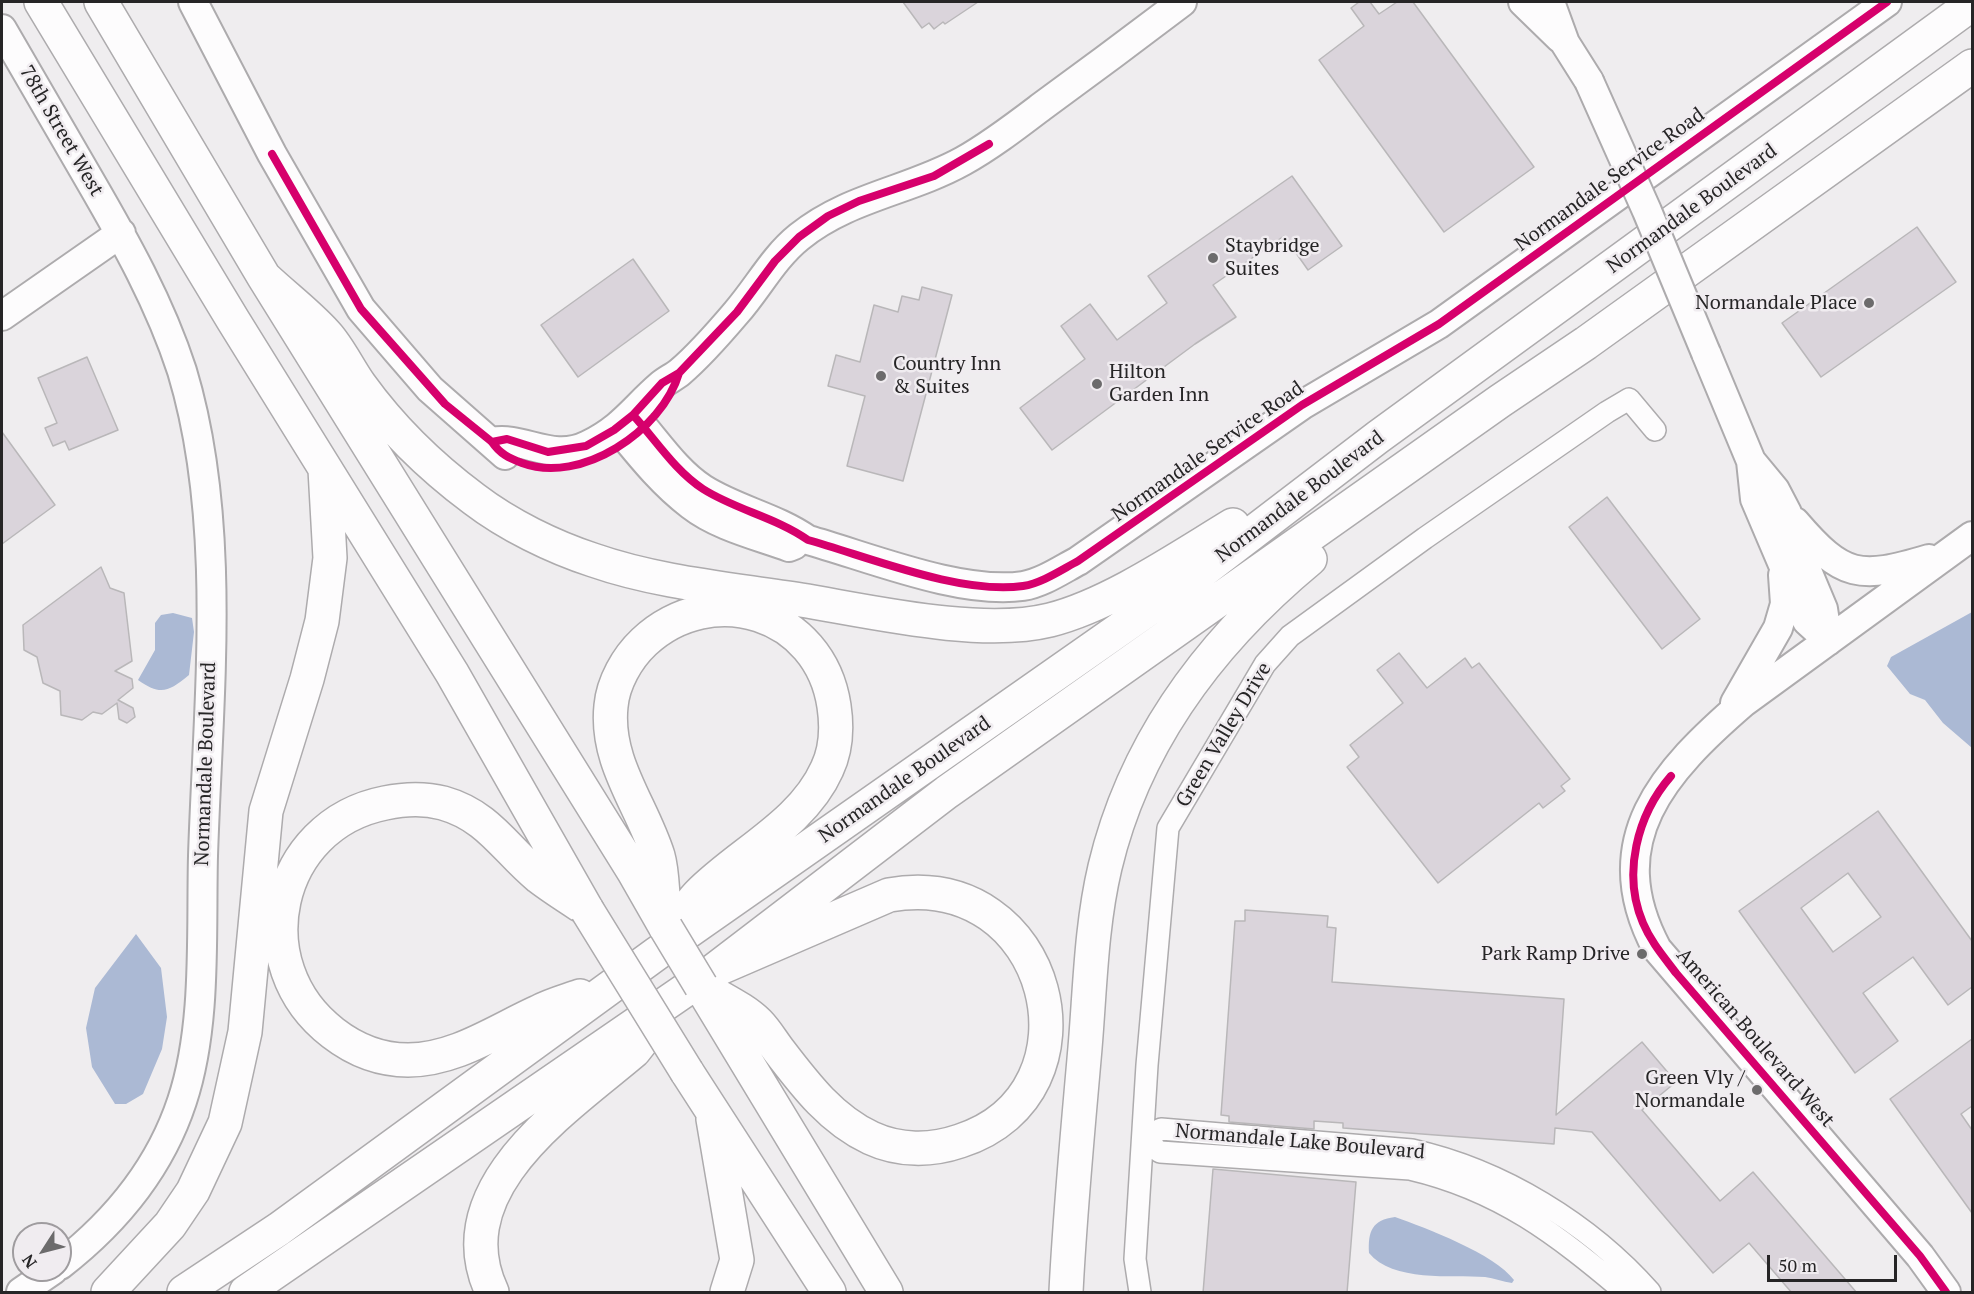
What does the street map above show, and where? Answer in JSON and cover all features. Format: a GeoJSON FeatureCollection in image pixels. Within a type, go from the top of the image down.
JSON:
{"type":"FeatureCollection","features":[{"type":"Feature","properties":{"kind":"highway"},"geometry":{"type":"LineString","coordinates":[[41,2],[452,673],[587,910],[687,1072],[829,1293]]}},
{"type":"Feature","properties":{"kind":"highway"},"geometry":{"type":"LineString","coordinates":[[101,2],[264,277],[646,864]]}},
{"type":"Feature","properties":{"kind":"highway","name":"Normandale Boulevard"},"geometry":{"type":"LineString","coordinates":[[184,1293],[279,1229],[621,981],[661,941],[1200,573],[1378,437],[1972,4]]}},
{"type":"Feature","properties":{"kind":"highway","name":"Normandale Boulevard"},"geometry":{"type":"LineString","coordinates":[[700,982],[947,792],[1500,401],[1586,343],[1972,66]]}},
{"type":"Feature","properties":{"kind":"highway"},"geometry":{"type":"LineString","coordinates":[[264,277],[327,335],[375,403],[396,428],[436,467],[476,501],[530,533],[592,560],[662,578],[891,614],[968,625],[1010,626],[1051,620],[1102,600],[1172,562],[1378,437]]}},
{"type":"Feature","properties":{"kind":"highway"},"geometry":{"type":"LineString","coordinates":[[1066,1293],[1069,1225],[1095,934],[1105,869],[1124,802],[1150,746],[1183,692],[1225,638],[1276,587],[1500,401]]}},
{"type":"Feature","properties":{"kind":"highway"},"geometry":{"type":"LineString","coordinates":[[108,1293],[170,1225],[193,1191],[225,1123],[245,1032],[266,811],[307,679],[322,621],[330,558],[325,466]]}},
{"type":"Feature","properties":{"kind":"highway"},"geometry":{"type":"LineString","coordinates":[[246,1293],[700,982],[879,899],[913,891],[934,893],[974,904],[992,914],[1019,942],[1036,970],[1047,1030],[1044,1050],[1027,1091],[989,1128],[968,1139],[945,1146],[921,1148],[874,1139],[848,1127],[799,1077],[745,1032],[700,982],[661,941],[646,864],[613,750],[611,703],[617,681],[639,647],[672,620],[698,612],[720,609],[765,616],[800,638],[826,675],[836,718],[835,742],[827,769],[809,796],[790,818],[698,896],[661,941]]}},
{"type":"Feature","properties":{"kind":"highway"},"geometry":{"type":"LineString","coordinates":[[587,910],[538,876],[490,826],[464,811],[443,803],[398,801],[367,807],[345,816],[311,845],[296,867],[287,889],[281,913],[280,936],[291,982],[305,1006],[321,1024],[343,1041],[366,1053],[386,1058],[408,1060],[434,1058],[459,1050],[541,1010],[621,981]]}},
{"type":"Feature","properties":{"kind":"highway"},"geometry":{"type":"LineString","coordinates":[[492,1293],[485,1269],[483,1222],[492,1194],[507,1167],[535,1135],[634,1051],[700,982]]}},
{"type":"Feature","properties":{"kind":"highway"},"geometry":{"type":"LineString","coordinates":[[745,1032],[886,1293]]}},
{"type":"Feature","properties":{"kind":"highway"},"geometry":{"type":"LineString","coordinates":[[712,1109],[737,1260],[727,1293]]}},
{"type":"Feature","properties":{"kind":"street"},"geometry":{"type":"LineString","coordinates":[[193,2],[272,154],[361,309],[445,404],[492,442],[507,439],[548,452],[586,446],[630,427],[662,383],[679,373],[737,312],[775,261],[799,237],[828,216],[859,201],[934,176],[964,161],[1182,2]]}},
{"type":"Feature","properties":{"kind":"street"},"geometry":{"type":"LineString","coordinates":[[1523,2],[1565,43]]}},
{"type":"Feature","properties":{"kind":"street"},"geometry":{"type":"LineString","coordinates":[[1550,2],[1565,43],[1589,81],[1647,211],[1751,461],[1755,500],[1783,567],[1807,621],[1828,641]]}},
{"type":"Feature","properties":{"kind":"street","name":"Normandale Service Road"},"geometry":{"type":"LineString","coordinates":[[630,427],[701,488],[724,501],[788,526],[808,540],[972,586],[1025,586],[1053,575],[1147,515],[1302,405],[1439,324],[1887,2]]}},
{"type":"Feature","properties":{"kind":"street","name":"78th Street West"},"geometry":{"type":"LineString","coordinates":[[2,30],[121,233]]}},
{"type":"Feature","properties":{"kind":"street"},"geometry":{"type":"LineString","coordinates":[[2,316],[121,233]]}},
{"type":"Feature","properties":{"kind":"street","name":"Normandale Boulevard"},"geometry":{"type":"LineString","coordinates":[[72,1255],[102,1230],[135,1191],[161,1149],[182,1102],[194,1052],[198,1005],[211,610],[210,540],[205,474],[181,371],[152,295],[121,233]]}},
{"type":"Feature","properties":{"kind":"street","name":"Green Valley Drive"},"geometry":{"type":"LineString","coordinates":[[1140,1293],[1135,1259],[1168,828],[1265,664],[1290,636],[1425,538],[1614,407],[1629,399],[1655,430]]}},
{"type":"Feature","properties":{"kind":"street"},"geometry":{"type":"LineString","coordinates":[[1751,461],[1775,490],[1787,513],[1819,549],[1844,567],[1858,571],[1891,570],[1962,544]]}},
{"type":"Feature","properties":{"kind":"street"},"geometry":{"type":"LineString","coordinates":[[1787,513],[1792,535],[1823,609],[1828,641]]}},
{"type":"Feature","properties":{"kind":"street","name":"American Boulevard West"},"geometry":{"type":"LineString","coordinates":[[1946,1293],[1920,1256],[1657,949],[1642,922],[1633,878],[1640,831],[1664,784],[1728,715],[1962,544]]}},
{"type":"Feature","properties":{"kind":"street"},"geometry":{"type":"LineString","coordinates":[[1728,715],[1778,628],[1785,604],[1783,567]]}},
{"type":"Feature","properties":{"kind":"street","name":"Normandale Lake Boulevard"},"geometry":{"type":"LineString","coordinates":[[1625,1293],[1560,1238],[1482,1192],[1441,1177],[1410,1169],[1160,1152],[1143,1140],[1161,1129],[1412,1150],[1447,1158],[1487,1173],[1533,1198],[1610,1253],[1650,1293]]}},
{"type":"Feature","properties":{"kind":"street"},"geometry":{"type":"LineString","coordinates":[[21,1293],[36,1282]]}},
{"type":"Feature","properties":{"kind":"water"},"geometry":{"type":"Polygon","coordinates":[[[1972,612],[1972,748],[1943,723],[1925,700],[1910,694],[1887,666],[1891,657],[1972,612]]]}},
{"type":"Feature","properties":{"kind":"water"},"geometry":{"type":"Polygon","coordinates":[[[173,613],[192,618],[194,632],[189,675],[170,688],[159,690],[138,680],[155,650],[155,623],[161,615],[173,613]]]}},
{"type":"Feature","properties":{"kind":"water"},"geometry":{"type":"Polygon","coordinates":[[[136,934],[161,968],[167,1017],[162,1049],[143,1094],[126,1104],[115,1104],[92,1067],[86,1028],[95,988],[136,934]]]}},
{"type":"Feature","properties":{"kind":"water"},"geometry":{"type":"Polygon","coordinates":[[[1395,1217],[1476,1252],[1505,1270],[1514,1280],[1512,1283],[1485,1277],[1423,1275],[1392,1269],[1369,1253],[1369,1239],[1376,1224],[1395,1217]]]}},
{"type":"Feature","properties":{"kind":"building"},"geometry":{"type":"Polygon","coordinates":[[[903,2],[978,2],[934,29],[929,23],[922,28],[903,2]]]}},
{"type":"Feature","properties":{"kind":"building"},"geometry":{"type":"Polygon","coordinates":[[[1359,2],[1370,2],[1379,14],[1397,2],[1413,2],[1534,167],[1444,232],[1319,60],[1364,26],[1351,8],[1359,2]]]}},
{"type":"Feature","properties":{"kind":"building"},"geometry":{"type":"Polygon","coordinates":[[[1292,176],[1342,246],[1308,270],[1284,236],[1213,285],[1236,317],[1195,344],[1052,450],[1020,408],[1085,359],[1061,326],[1090,304],[1117,340],[1167,303],[1148,276],[1292,176]]]}},
{"type":"Feature","properties":{"kind":"building","name":"Normandale Place"},"geometry":{"type":"Polygon","coordinates":[[[1917,227],[1956,282],[1821,377],[1782,323],[1917,227]]]}},
{"type":"Feature","properties":{"kind":"building"},"geometry":{"type":"Polygon","coordinates":[[[633,259],[669,311],[578,377],[541,325],[633,259]]]}},
{"type":"Feature","properties":{"kind":"building","name":"Country Inn & Suites"},"geometry":{"type":"Polygon","coordinates":[[[922,287],[952,295],[903,481],[847,466],[865,396],[828,386],[836,355],[860,362],[874,305],[898,312],[902,296],[919,300],[922,287]]]}},
{"type":"Feature","properties":{"kind":"building"},"geometry":{"type":"Polygon","coordinates":[[[87,357],[118,430],[69,450],[65,441],[53,446],[45,428],[57,423],[38,378],[87,357]]]}},
{"type":"Feature","properties":{"kind":"building"},"geometry":{"type":"Polygon","coordinates":[[[2,432],[55,505],[2,544],[2,432]]]}},
{"type":"Feature","properties":{"kind":"building"},"geometry":{"type":"Polygon","coordinates":[[[1607,497],[1700,619],[1662,649],[1569,527],[1607,497]]]}},
{"type":"Feature","properties":{"kind":"building"},"geometry":{"type":"Polygon","coordinates":[[[101,567],[110,588],[124,593],[132,661],[115,671],[132,679],[133,688],[118,700],[133,708],[135,717],[127,723],[119,719],[117,703],[102,714],[93,712],[82,720],[61,715],[60,691],[43,683],[37,657],[24,650],[23,625],[101,567]]]}},
{"type":"Feature","properties":{"kind":"building"},"geometry":{"type":"Polygon","coordinates":[[[1399,653],[1427,688],[1465,658],[1472,668],[1479,663],[1570,779],[1561,786],[1565,791],[1543,808],[1539,803],[1438,883],[1347,767],[1359,757],[1350,745],[1403,703],[1377,670],[1399,653]]]}},
{"type":"Feature","properties":{"kind":"building"},"geometry":{"type":"Polygon","coordinates":[[[1878,811],[1972,941],[1972,987],[1948,1005],[1913,957],[1863,993],[1898,1041],[1855,1073],[1739,911],[1878,811]],[[1848,873],[1801,908],[1833,952],[1881,917],[1848,873]]]}},
{"type":"Feature","properties":{"kind":"building"},"geometry":{"type":"Polygon","coordinates":[[[1245,910],[1328,916],[1327,927],[1336,928],[1332,982],[1564,999],[1556,1115],[1642,1042],[1676,1082],[1642,1110],[1720,1201],[1753,1172],[1857,1293],[1792,1293],[1749,1243],[1713,1273],[1592,1132],[1555,1128],[1554,1144],[1343,1128],[1343,1123],[1314,1121],[1314,1129],[1229,1122],[1229,1116],[1221,1115],[1235,921],[1245,921],[1245,910]]]}},
{"type":"Feature","properties":{"kind":"building"},"geometry":{"type":"Polygon","coordinates":[[[1972,1039],[1972,1106],[1961,1114],[1972,1130],[1972,1213],[1890,1099],[1972,1039]]]}},
{"type":"Feature","properties":{"kind":"building"},"geometry":{"type":"Polygon","coordinates":[[[1213,1169],[1356,1182],[1347,1293],[1203,1293],[1213,1169]]]}},
{"type":"Feature","properties":{"kind":"cycle path"},"geometry":{"type":"LineString","coordinates":[[633,415],[674,464],[693,482],[729,503],[782,525],[808,540],[944,580],[998,587],[1023,586],[1037,582],[1078,561],[1302,405],[1439,324],[1887,2]]}},
{"type":"Feature","properties":{"kind":"cycle path"},"geometry":{"type":"LineString","coordinates":[[492,442],[507,439],[548,452],[586,446],[614,430],[633,415],[662,383],[679,373],[737,312],[775,261],[799,237],[828,216],[859,201],[934,176],[989,144]]}},
{"type":"Feature","properties":{"kind":"cycle path"},"geometry":{"type":"LineString","coordinates":[[272,154],[361,309],[445,404],[509,457],[522,463],[545,468],[569,466],[593,459],[616,448],[656,415],[670,394],[679,373]]}},
{"type":"Feature","properties":{"kind":"cycle path"},"geometry":{"type":"LineString","coordinates":[[1671,776],[1649,809],[1636,846],[1634,885],[1637,904],[1646,930],[1676,973],[1920,1256],[1946,1292]]}},
{"type":"Feature","properties":{"kind":"place","name":"Staybridge Suites"},"geometry":{"type":"Point","coordinates":[1213,258]}},
{"type":"Feature","properties":{"kind":"place","name":"Normandale Place"},"geometry":{"type":"Point","coordinates":[1869,303]}},
{"type":"Feature","properties":{"kind":"place","name":"Country Inn & Suites"},"geometry":{"type":"Point","coordinates":[881,376]}},
{"type":"Feature","properties":{"kind":"place","name":"Hilton Garden Inn"},"geometry":{"type":"Point","coordinates":[1097,384]}},
{"type":"Feature","properties":{"kind":"place","name":"Park Ramp Drive"},"geometry":{"type":"Point","coordinates":[1642,954]}},
{"type":"Feature","properties":{"kind":"place","name":"Green Vly / Normandale"},"geometry":{"type":"Point","coordinates":[1757,1090]}}]}
